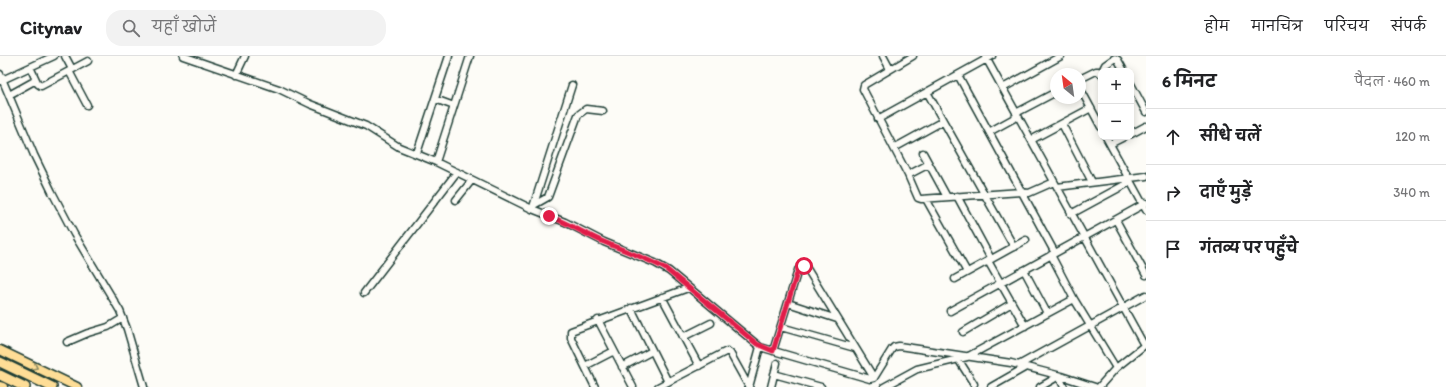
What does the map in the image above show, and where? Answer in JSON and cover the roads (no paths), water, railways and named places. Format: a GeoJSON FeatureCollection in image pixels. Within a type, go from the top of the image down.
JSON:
{"type":"FeatureCollection","features":[{"type":"Feature","properties":{"kind":"highway"},"geometry":{"type":"LineString","coordinates":[[0,362],[52,387]]}},
{"type":"Feature","properties":{"kind":"highway"},"geometry":{"type":"LineString","coordinates":[[0,375],[25,387]]}},
{"type":"Feature","properties":{"kind":"main road"},"geometry":{"type":"LineString","coordinates":[[0,350],[77,387]]}},
{"type":"Feature","properties":{"kind":"street"},"geometry":{"type":"LineString","coordinates":[[54,56],[1,78],[54,197],[124,318],[144,387]]}},
{"type":"Feature","properties":{"kind":"street"},"geometry":{"type":"LineString","coordinates":[[65,56],[87,105]]}},
{"type":"Feature","properties":{"kind":"street"},"geometry":{"type":"LineString","coordinates":[[183,56],[278,89],[310,104],[360,124],[399,147],[417,153],[472,180],[565,222],[604,242],[655,263],[669,271],[760,346],[870,379],[874,378]]}},
{"type":"Feature","properties":{"kind":"street"},"geometry":{"type":"LineString","coordinates":[[236,75],[245,56]]}},
{"type":"Feature","properties":{"kind":"street"},"geometry":{"type":"LineString","coordinates":[[417,153],[449,56]]}},
{"type":"Feature","properties":{"kind":"street"},"geometry":{"type":"LineString","coordinates":[[436,162],[470,56]]}},
{"type":"Feature","properties":{"kind":"street"},"geometry":{"type":"LineString","coordinates":[[883,56],[890,69]]}},
{"type":"Feature","properties":{"kind":"street"},"geometry":{"type":"LineString","coordinates":[[913,56],[863,87],[878,119],[908,175],[918,198],[926,199],[984,194],[1029,193],[1055,184],[1129,180],[1146,176]]}},
{"type":"Feature","properties":{"kind":"street"},"geometry":{"type":"LineString","coordinates":[[1003,88],[1061,56]]}},
{"type":"Feature","properties":{"kind":"street"},"geometry":{"type":"LineString","coordinates":[[878,119],[988,57],[1003,88],[1071,214],[1123,308],[1145,344],[1116,368],[1099,387]]}},
{"type":"Feature","properties":{"kind":"street"},"geometry":{"type":"LineString","coordinates":[[1104,68],[1105,65],[1115,58],[1118,60],[1122,68]]}},
{"type":"Feature","properties":{"kind":"street"},"geometry":{"type":"LineString","coordinates":[[30,67],[39,86],[41,86],[88,61]]}},
{"type":"Feature","properties":{"kind":"street"},"geometry":{"type":"LineString","coordinates":[[1086,76],[1098,71]]}},
{"type":"Feature","properties":{"kind":"street"},"geometry":{"type":"LineString","coordinates":[[958,75],[1021,192],[1074,299],[1116,368]]}},
{"type":"Feature","properties":{"kind":"street"},"geometry":{"type":"LineString","coordinates":[[9,95],[36,80]]}},
{"type":"Feature","properties":{"kind":"street"},"geometry":{"type":"LineString","coordinates":[[533,207],[540,181],[572,85]]}},
{"type":"Feature","properties":{"kind":"street"},"geometry":{"type":"LineString","coordinates":[[1134,89],[1144,104],[1146,112]]}},
{"type":"Feature","properties":{"kind":"street"},"geometry":{"type":"LineString","coordinates":[[927,92],[1014,246]]}},
{"type":"Feature","properties":{"kind":"street"},"geometry":{"type":"LineString","coordinates":[[989,132],[1050,95]]}},
{"type":"Feature","properties":{"kind":"street"},"geometry":{"type":"LineString","coordinates":[[1086,99],[1098,121]]}},
{"type":"Feature","properties":{"kind":"street"},"geometry":{"type":"LineString","coordinates":[[435,100],[454,106]]}},
{"type":"Feature","properties":{"kind":"street"},"geometry":{"type":"LineString","coordinates":[[1031,140],[1091,108]]}},
{"type":"Feature","properties":{"kind":"street"},"geometry":{"type":"LineString","coordinates":[[533,207],[548,197],[578,115],[586,109],[603,111]]}},
{"type":"Feature","properties":{"kind":"street"},"geometry":{"type":"LineString","coordinates":[[894,148],[943,121]]}},
{"type":"Feature","properties":{"kind":"street"},"geometry":{"type":"LineString","coordinates":[[1062,124],[1092,182]]}},
{"type":"Feature","properties":{"kind":"street"},"geometry":{"type":"LineString","coordinates":[[1134,131],[1146,126]]}},
{"type":"Feature","properties":{"kind":"street"},"geometry":{"type":"LineString","coordinates":[[950,311],[1084,237],[1145,206],[1108,140]]}},
{"type":"Feature","properties":{"kind":"street"},"geometry":{"type":"LineString","coordinates":[[1110,144],[1118,140]]}},
{"type":"Feature","properties":{"kind":"street"},"geometry":{"type":"LineString","coordinates":[[923,153],[947,197]]}},
{"type":"Feature","properties":{"kind":"street"},"geometry":{"type":"LineString","coordinates":[[908,175],[929,164]]}},
{"type":"Feature","properties":{"kind":"street"},"geometry":{"type":"LineString","coordinates":[[364,293],[457,172]]}},
{"type":"Feature","properties":{"kind":"street"},"geometry":{"type":"LineString","coordinates":[[456,200],[472,180]]}},
{"type":"Feature","properties":{"kind":"street"},"geometry":{"type":"LineString","coordinates":[[1071,214],[1129,180]]}},
{"type":"Feature","properties":{"kind":"street"},"geometry":{"type":"LineString","coordinates":[[957,196],[1000,283],[1025,326]]}},
{"type":"Feature","properties":{"kind":"street"},"geometry":{"type":"LineString","coordinates":[[926,199],[967,272]]}},
{"type":"Feature","properties":{"kind":"street"},"geometry":{"type":"LineString","coordinates":[[1116,220],[1146,275]]}},
{"type":"Feature","properties":{"kind":"street"},"geometry":{"type":"LineString","coordinates":[[954,279],[1026,240]]}},
{"type":"Feature","properties":{"kind":"street"},"geometry":{"type":"LineString","coordinates":[[1139,262],[1146,259]]}},
{"type":"Feature","properties":{"kind":"street"},"geometry":{"type":"LineString","coordinates":[[773,351],[798,270],[801,267],[806,267],[874,378]]}},
{"type":"Feature","properties":{"kind":"street"},"geometry":{"type":"LineString","coordinates":[[1024,270],[1047,313]]}},
{"type":"Feature","properties":{"kind":"street"},"geometry":{"type":"LineString","coordinates":[[595,387],[570,334],[574,330],[598,320],[688,288]]}},
{"type":"Feature","properties":{"kind":"street"},"geometry":{"type":"LineString","coordinates":[[1019,365],[1146,296]]}},
{"type":"Feature","properties":{"kind":"street"},"geometry":{"type":"LineString","coordinates":[[662,297],[699,366]]}},
{"type":"Feature","properties":{"kind":"street"},"geometry":{"type":"LineString","coordinates":[[884,387],[917,369],[967,357],[1074,299]]}},
{"type":"Feature","properties":{"kind":"street"},"geometry":{"type":"LineString","coordinates":[[788,303],[837,319]]}},
{"type":"Feature","properties":{"kind":"street"},"geometry":{"type":"LineString","coordinates":[[963,332],[1012,303]]}},
{"type":"Feature","properties":{"kind":"street"},"geometry":{"type":"LineString","coordinates":[[631,308],[668,382]]}},
{"type":"Feature","properties":{"kind":"street"},"geometry":{"type":"LineString","coordinates":[[67,342],[88,333],[108,327],[124,318]]}},
{"type":"Feature","properties":{"kind":"street"},"geometry":{"type":"LineString","coordinates":[[598,320],[633,387]]}},
{"type":"Feature","properties":{"kind":"street"},"geometry":{"type":"LineString","coordinates":[[683,337],[711,323]]}},
{"type":"Feature","properties":{"kind":"street"},"geometry":{"type":"LineString","coordinates":[[781,327],[856,348]]}},
{"type":"Feature","properties":{"kind":"street"},"geometry":{"type":"LineString","coordinates":[[749,387],[760,346]]}},
{"type":"Feature","properties":{"kind":"street"},"geometry":{"type":"LineString","coordinates":[[874,378],[892,349],[896,346],[1011,363],[1094,387]]}},
{"type":"Feature","properties":{"kind":"street"},"geometry":{"type":"LineString","coordinates":[[585,366],[614,351]]}},
{"type":"Feature","properties":{"kind":"street"},"geometry":{"type":"LineString","coordinates":[[622,367],[652,351]]}},
{"type":"Feature","properties":{"kind":"street"},"geometry":{"type":"LineString","coordinates":[[658,387],[729,351],[749,387]]}},
{"type":"Feature","properties":{"kind":"street"},"geometry":{"type":"LineString","coordinates":[[958,359],[974,384]]}},
{"type":"Feature","properties":{"kind":"street"},"geometry":{"type":"LineString","coordinates":[[771,387],[777,363]]}},
{"type":"Feature","properties":{"kind":"street"},"geometry":{"type":"LineString","coordinates":[[991,387],[1026,367]]}},
{"type":"Feature","properties":{"kind":"street"},"geometry":{"type":"LineString","coordinates":[[774,374],[821,387]]}},
{"type":"Feature","properties":{"kind":"street"},"geometry":{"type":"LineString","coordinates":[[1040,387],[1060,376]]}},
{"type":"Feature","properties":{"kind":"street"},"geometry":{"type":"LineString","coordinates":[[1060,376],[1064,387]]}}]}
